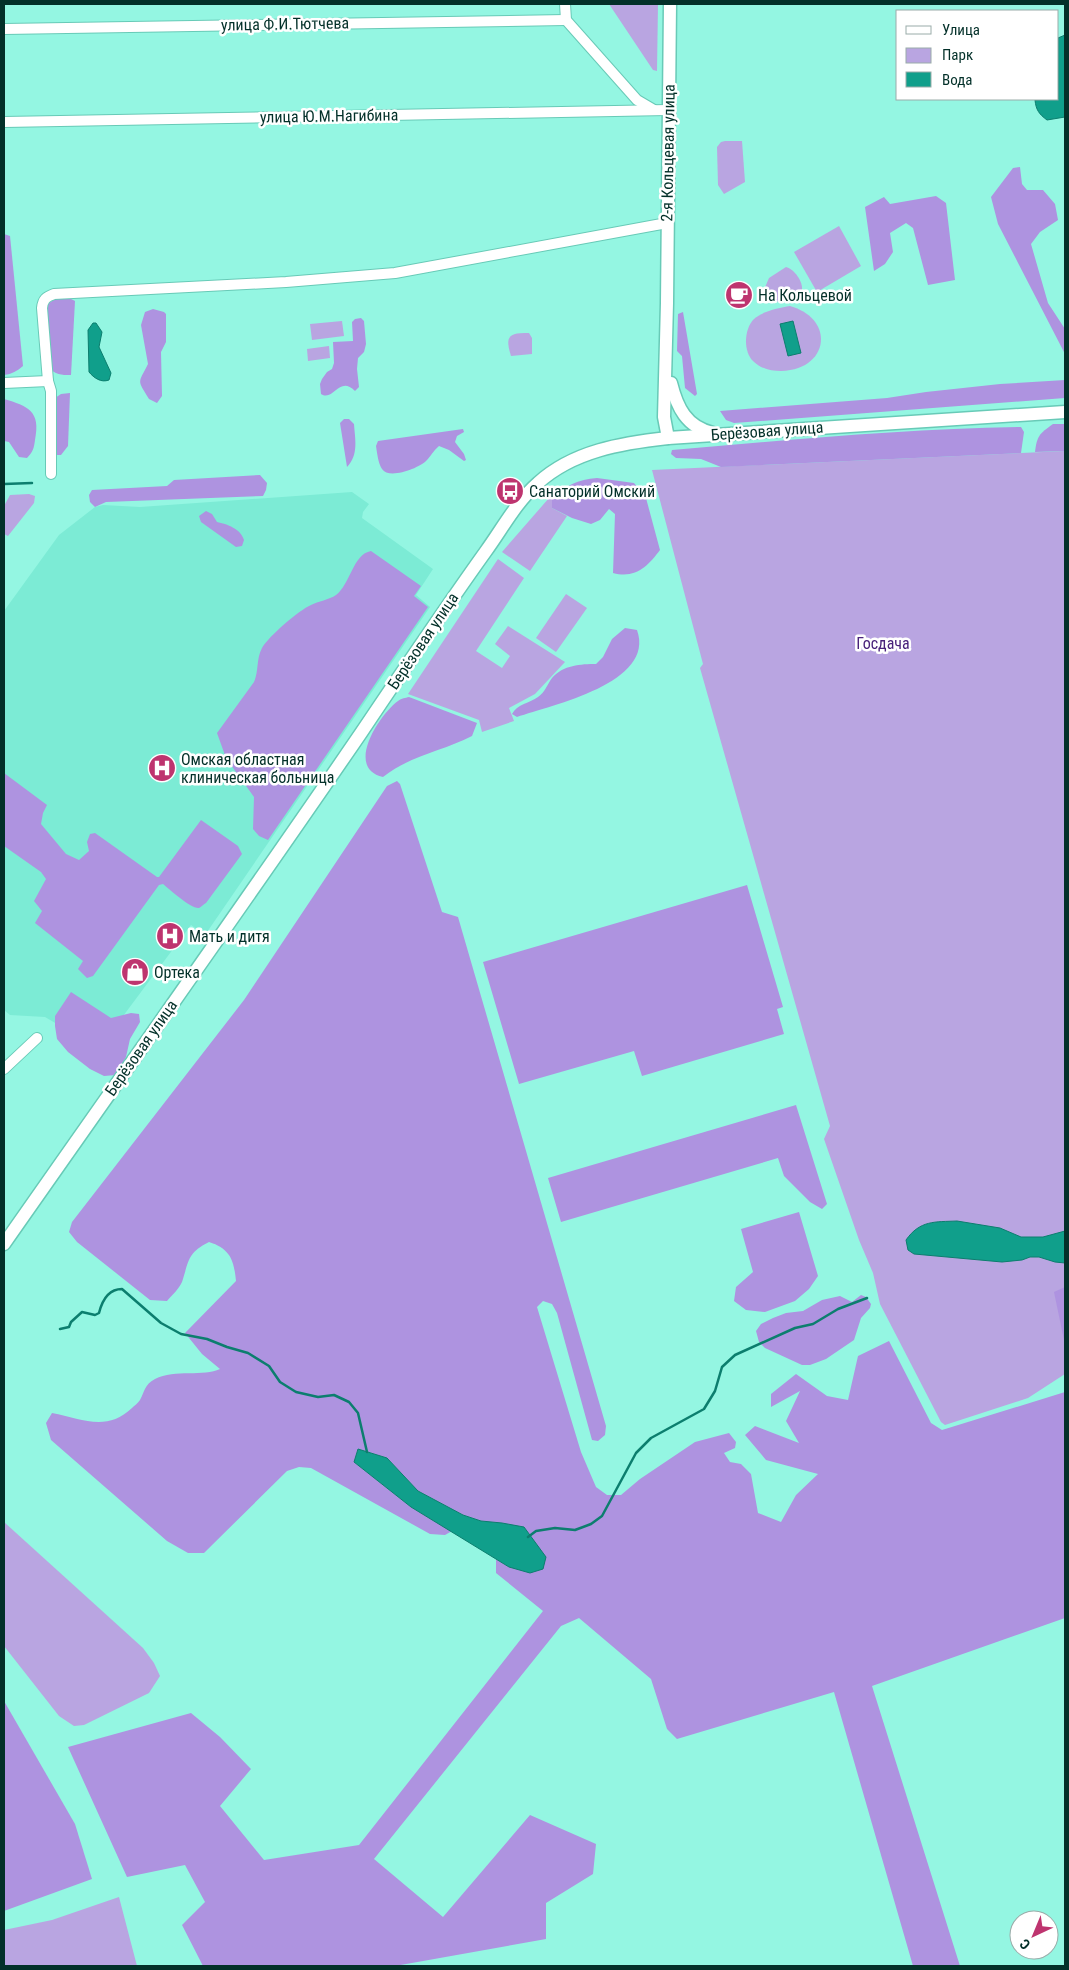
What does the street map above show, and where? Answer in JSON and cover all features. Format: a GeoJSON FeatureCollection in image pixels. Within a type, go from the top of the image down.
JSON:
{"type":"FeatureCollection","features":[{"type":"Feature","properties":{"kind":"main road","name":"2-я Кольцевая улица"},"geometry":{"type":"LineString","coordinates":[[668,438],[664,417],[670,4]]}},
{"type":"Feature","properties":{"kind":"main road","name":"2-я Кольцевая улица"},"geometry":{"type":"LineString","coordinates":[[667,303],[671,383],[671,416],[668,438]]}},
{"type":"Feature","properties":{"kind":"main road"},"geometry":{"type":"LineString","coordinates":[[671,383],[683,416],[698,429],[718,435]]}},
{"type":"Feature","properties":{"kind":"main road","name":"Берёзовая улица"},"geometry":{"type":"LineString","coordinates":[[4,1244],[359,735],[449,602],[529,492],[552,471],[596,451],[625,443],[668,438],[1065,412]]}},
{"type":"Feature","properties":{"kind":"street"},"geometry":{"type":"LineString","coordinates":[[565,4],[566,20],[637,100],[655,110]]}},
{"type":"Feature","properties":{"kind":"street","name":"улица Ф.И.Тютчева"},"geometry":{"type":"LineString","coordinates":[[4,29],[566,20]]}},
{"type":"Feature","properties":{"kind":"street","name":"улица Ю.М.Нагибина"},"geometry":{"type":"LineString","coordinates":[[4,122],[668,110]]}},
{"type":"Feature","properties":{"kind":"street"},"geometry":{"type":"LineString","coordinates":[[51,474],[51,391],[48,381],[42,301],[47,296],[54,294],[286,282],[394,273],[668,223]]}},
{"type":"Feature","properties":{"kind":"street"},"geometry":{"type":"LineString","coordinates":[[4,383],[48,381]]}},
{"type":"Feature","properties":{"kind":"street"},"geometry":{"type":"LineString","coordinates":[[4,1069],[37,1038]]}},
{"type":"Feature","properties":{"kind":"shaded area"},"geometry":{"type":"Polygon","coordinates":[[[1020,167],[1022,184],[1027,190],[1043,190],[1055,204],[1058,220],[1040,232],[1031,244],[1048,303],[1065,329],[1065,354],[998,224],[991,197],[1013,168],[1020,167]]]}},
{"type":"Feature","properties":{"kind":"shaded area"},"geometry":{"type":"Polygon","coordinates":[[[936,196],[946,203],[955,280],[928,285],[913,228],[906,223],[890,233],[893,252],[885,264],[874,271],[865,207],[884,197],[890,204],[936,196]]]}},
{"type":"Feature","properties":{"kind":"shaded area"},"geometry":{"type":"Polygon","coordinates":[[[4,234],[10,236],[23,366],[10,374],[4,375],[4,234]]]}},
{"type":"Feature","properties":{"kind":"shaded area"},"geometry":{"type":"Polygon","coordinates":[[[69,298],[75,301],[71,375],[64,375],[54,372],[49,367],[46,305],[55,299],[69,298]]]}},
{"type":"Feature","properties":{"kind":"shaded area"},"geometry":{"type":"Polygon","coordinates":[[[153,309],[166,314],[166,342],[161,352],[162,396],[157,403],[149,399],[140,381],[148,364],[141,325],[145,312],[153,309]]]}},
{"type":"Feature","properties":{"kind":"shaded area"},"geometry":{"type":"Polygon","coordinates":[[[683,312],[697,394],[695,396],[685,388],[682,356],[677,351],[678,314],[683,312]]]}},
{"type":"Feature","properties":{"kind":"shaded area"},"geometry":{"type":"Polygon","coordinates":[[[361,318],[364,321],[366,344],[364,352],[358,358],[359,387],[355,391],[345,386],[330,395],[321,394],[320,384],[322,379],[332,369],[334,363],[333,342],[353,341],[352,322],[355,319],[361,318]]]}},
{"type":"Feature","properties":{"kind":"shaded area"},"geometry":{"type":"Polygon","coordinates":[[[1065,380],[1065,398],[734,423],[726,420],[720,411],[887,398],[1000,384],[1065,380]]]}},
{"type":"Feature","properties":{"kind":"shaded area"},"geometry":{"type":"Polygon","coordinates":[[[70,393],[68,446],[61,455],[57,455],[54,451],[55,398],[61,394],[70,393]]]}},
{"type":"Feature","properties":{"kind":"shaded area"},"geometry":{"type":"Polygon","coordinates":[[[4,399],[26,407],[34,416],[36,422],[35,443],[32,452],[27,458],[19,457],[9,442],[4,441],[4,399]]]}},
{"type":"Feature","properties":{"kind":"shaded area"},"geometry":{"type":"Polygon","coordinates":[[[344,419],[349,419],[354,424],[355,452],[347,467],[340,423],[344,419]]]}},
{"type":"Feature","properties":{"kind":"shaded area"},"geometry":{"type":"Polygon","coordinates":[[[1053,424],[1065,424],[1065,451],[1035,452],[1040,436],[1053,424]]]}},
{"type":"Feature","properties":{"kind":"shaded area"},"geometry":{"type":"Polygon","coordinates":[[[1021,427],[1024,432],[1021,453],[721,467],[701,459],[676,458],[671,454],[672,450],[803,439],[933,430],[1021,427]]]}},
{"type":"Feature","properties":{"kind":"shaded area"},"geometry":{"type":"Polygon","coordinates":[[[463,429],[464,432],[457,436],[455,442],[464,454],[466,460],[464,461],[449,450],[439,446],[426,461],[411,470],[391,473],[386,472],[381,467],[376,446],[378,441],[463,429]]]}},
{"type":"Feature","properties":{"kind":"shaded area"},"geometry":{"type":"Polygon","coordinates":[[[260,475],[267,483],[263,496],[106,502],[95,507],[90,502],[89,495],[92,490],[167,486],[174,480],[260,475]]]}},
{"type":"Feature","properties":{"kind":"shaded area"},"geometry":{"type":"Polygon","coordinates":[[[597,478],[634,483],[646,498],[660,550],[646,566],[635,573],[613,573],[615,514],[609,509],[600,520],[591,524],[572,518],[552,508],[552,499],[562,490],[578,482],[597,478]]]}},
{"type":"Feature","properties":{"kind":"shaded area","name":"Омская областная клиническая больница"},"geometry":{"type":"Polygon","coordinates":[[[352,492],[369,504],[363,512],[362,518],[433,569],[416,595],[430,607],[205,935],[191,925],[94,1055],[62,1027],[45,1017],[10,1015],[4,1010],[4,611],[59,535],[95,507],[103,505],[140,507],[352,492]]]}},
{"type":"Feature","properties":{"kind":"shaded area"},"geometry":{"type":"Polygon","coordinates":[[[206,511],[212,514],[217,522],[237,530],[244,540],[242,546],[236,547],[201,522],[199,516],[206,511]]]}},
{"type":"Feature","properties":{"kind":"shaded area"},"geometry":{"type":"Polygon","coordinates":[[[371,551],[421,586],[414,596],[428,607],[268,840],[259,836],[253,829],[254,797],[226,758],[217,733],[254,682],[260,652],[265,643],[299,612],[336,595],[345,584],[360,558],[365,553],[371,551]]]}},
{"type":"Feature","properties":{"kind":"shaded area"},"geometry":{"type":"Polygon","coordinates":[[[625,628],[637,630],[639,648],[631,664],[617,678],[597,689],[553,706],[517,717],[512,714],[517,708],[540,695],[552,678],[561,670],[578,665],[596,664],[603,657],[612,639],[625,628]]]}},
{"type":"Feature","properties":{"kind":"shaded area"},"geometry":{"type":"Polygon","coordinates":[[[409,697],[477,723],[472,736],[404,764],[383,777],[372,772],[366,763],[369,740],[375,728],[391,708],[399,700],[409,697]]]}},
{"type":"Feature","properties":{"kind":"shaded area"},"geometry":{"type":"Polygon","coordinates":[[[4,773],[47,805],[41,824],[66,854],[79,860],[89,851],[87,842],[90,834],[95,833],[159,877],[201,820],[238,846],[242,854],[206,903],[199,908],[186,902],[163,884],[159,885],[93,976],[87,978],[78,969],[83,961],[35,923],[42,911],[34,901],[46,879],[41,872],[4,846],[4,773]]]}},
{"type":"Feature","properties":{"kind":"shaded area"},"geometry":{"type":"Polygon","coordinates":[[[397,781],[400,784],[442,912],[458,917],[606,1426],[605,1435],[598,1441],[592,1440],[557,1313],[552,1304],[543,1301],[537,1307],[581,1452],[596,1487],[607,1495],[621,1495],[640,1479],[695,1442],[729,1433],[736,1442],[735,1448],[724,1453],[730,1462],[741,1464],[751,1474],[758,1513],[781,1522],[796,1495],[818,1474],[766,1460],[745,1435],[755,1426],[799,1443],[786,1421],[800,1391],[771,1407],[771,1394],[796,1374],[827,1396],[848,1400],[858,1356],[889,1341],[931,1423],[942,1430],[1065,1392],[1065,1618],[872,1686],[960,1966],[913,1966],[834,1692],[677,1739],[667,1729],[651,1679],[579,1618],[561,1626],[374,1859],[443,1917],[530,1815],[596,1844],[593,1874],[546,1903],[546,1939],[395,1966],[203,1966],[182,1925],[205,1902],[185,1865],[127,1877],[68,1747],[191,1713],[220,1737],[251,1769],[220,1806],[264,1860],[359,1845],[543,1611],[496,1573],[496,1559],[509,1567],[522,1527],[481,1521],[463,1515],[418,1491],[387,1458],[358,1449],[354,1462],[411,1507],[452,1531],[445,1535],[430,1534],[311,1468],[299,1467],[287,1471],[204,1553],[188,1553],[167,1541],[51,1440],[46,1423],[52,1413],[94,1422],[113,1420],[123,1415],[137,1403],[147,1386],[155,1379],[171,1374],[206,1373],[220,1369],[202,1354],[185,1333],[236,1281],[234,1267],[227,1252],[209,1242],[202,1246],[190,1258],[181,1285],[167,1301],[150,1300],[77,1242],[69,1232],[72,1222],[244,1000],[387,786],[397,781]]]}},
{"type":"Feature","properties":{"kind":"shaded area"},"geometry":{"type":"Polygon","coordinates":[[[747,885],[783,1007],[777,1009],[784,1034],[642,1076],[634,1051],[519,1084],[483,962],[747,885]]]}},
{"type":"Feature","properties":{"kind":"shaded area"},"geometry":{"type":"Polygon","coordinates":[[[71,992],[111,1018],[131,1013],[139,1014],[140,1022],[130,1039],[126,1057],[116,1075],[104,1076],[90,1069],[68,1052],[57,1039],[55,1016],[71,992]]]}},
{"type":"Feature","properties":{"kind":"shaded area"},"geometry":{"type":"Polygon","coordinates":[[[796,1105],[827,1204],[822,1209],[810,1202],[784,1176],[778,1158],[561,1222],[548,1178],[796,1105]]]}},
{"type":"Feature","properties":{"kind":"shaded area"},"geometry":{"type":"Polygon","coordinates":[[[799,1212],[818,1276],[809,1289],[795,1301],[765,1312],[746,1310],[734,1301],[736,1287],[753,1272],[741,1229],[799,1212]]]}},
{"type":"Feature","properties":{"kind":"shaded area"},"geometry":{"type":"Polygon","coordinates":[[[1065,1287],[1065,1345],[1054,1292],[1065,1287]]]}},
{"type":"Feature","properties":{"kind":"shaded area"},"geometry":{"type":"Polygon","coordinates":[[[861,1295],[866,1297],[871,1304],[870,1308],[861,1318],[854,1340],[826,1359],[810,1365],[802,1365],[765,1348],[759,1342],[756,1331],[761,1324],[773,1318],[786,1313],[803,1311],[822,1300],[840,1296],[852,1302],[861,1295]]]}},
{"type":"Feature","properties":{"kind":"shaded area"},"geometry":{"type":"Polygon","coordinates":[[[4,1701],[75,1824],[92,1879],[4,1911],[4,1701]]]}},
{"type":"Feature","properties":{"kind":"green space"},"geometry":{"type":"Polygon","coordinates":[[[609,4],[658,4],[657,71],[653,70],[609,4]]]}},
{"type":"Feature","properties":{"kind":"green space"},"geometry":{"type":"Polygon","coordinates":[[[742,141],[745,182],[724,194],[718,185],[717,147],[721,142],[742,141]]]}},
{"type":"Feature","properties":{"kind":"green space"},"geometry":{"type":"Polygon","coordinates":[[[839,226],[861,266],[817,292],[794,252],[839,226]]]}},
{"type":"Feature","properties":{"kind":"green space"},"geometry":{"type":"Polygon","coordinates":[[[786,267],[793,271],[801,283],[802,288],[799,296],[777,302],[764,302],[760,299],[769,278],[786,267]]]}},
{"type":"Feature","properties":{"kind":"green space"},"geometry":{"type":"Polygon","coordinates":[[[790,306],[805,312],[815,322],[820,332],[821,343],[817,353],[809,362],[797,368],[781,371],[763,368],[753,361],[748,352],[746,340],[748,328],[754,319],[762,314],[790,306]]]}},
{"type":"Feature","properties":{"kind":"green space"},"geometry":{"type":"Polygon","coordinates":[[[342,321],[344,336],[312,340],[310,324],[342,321]]]}},
{"type":"Feature","properties":{"kind":"green space"},"geometry":{"type":"Polygon","coordinates":[[[529,333],[532,338],[532,354],[511,356],[508,344],[510,337],[516,334],[529,333]]]}},
{"type":"Feature","properties":{"kind":"green space"},"geometry":{"type":"Polygon","coordinates":[[[329,346],[330,358],[308,361],[307,349],[329,346]]]}},
{"type":"Feature","properties":{"kind":"green space","name":"Госдача"},"geometry":{"type":"Polygon","coordinates":[[[1065,451],[1065,1374],[1028,1398],[945,1425],[941,1422],[880,1304],[873,1273],[859,1240],[824,1139],[830,1126],[700,668],[703,664],[652,470],[1065,451]]]}},
{"type":"Feature","properties":{"kind":"green space"},"geometry":{"type":"Polygon","coordinates":[[[29,494],[35,496],[34,503],[8,536],[4,534],[4,506],[10,495],[29,494]]]}},
{"type":"Feature","properties":{"kind":"green space"},"geometry":{"type":"Polygon","coordinates":[[[549,498],[552,499],[552,508],[567,516],[530,571],[502,552],[549,498]]]}},
{"type":"Feature","properties":{"kind":"green space"},"geometry":{"type":"Polygon","coordinates":[[[498,559],[524,578],[476,651],[502,668],[510,656],[495,644],[508,626],[565,662],[535,694],[509,708],[514,721],[482,732],[479,720],[408,694],[498,559]]]}},
{"type":"Feature","properties":{"kind":"green space"},"geometry":{"type":"Polygon","coordinates":[[[566,594],[587,608],[556,652],[536,638],[566,594]]]}},
{"type":"Feature","properties":{"kind":"green space"},"geometry":{"type":"Polygon","coordinates":[[[4,1522],[143,1648],[154,1663],[160,1676],[149,1693],[84,1725],[74,1726],[59,1716],[4,1646],[4,1522]]]}},
{"type":"Feature","properties":{"kind":"green space"},"geometry":{"type":"Polygon","coordinates":[[[119,1897],[137,1966],[4,1966],[4,1930],[52,1920],[119,1897]]]}},
{"type":"Feature","properties":{"kind":"water"},"geometry":{"type":"Polygon","coordinates":[[[1065,35],[1065,117],[1047,120],[1038,112],[1035,100],[1059,100],[1059,38],[1065,35]]]}},
{"type":"Feature","properties":{"kind":"water"},"geometry":{"type":"Polygon","coordinates":[[[793,321],[801,353],[788,356],[780,324],[793,321]]]}},
{"type":"Feature","properties":{"kind":"water"},"geometry":{"type":"Polygon","coordinates":[[[93,323],[96,323],[102,332],[99,347],[111,373],[109,380],[106,381],[98,379],[89,372],[88,330],[93,323]]]}},
{"type":"Feature","properties":{"kind":"water"},"geometry":{"type":"Polygon","coordinates":[[[957,1221],[1000,1228],[1021,1237],[1043,1237],[1065,1231],[1065,1263],[1039,1257],[1002,1262],[914,1254],[908,1250],[906,1240],[911,1233],[922,1225],[957,1221]]]}},
{"type":"Feature","properties":{"kind":"water"},"geometry":{"type":"Polygon","coordinates":[[[358,1449],[387,1458],[418,1491],[463,1515],[481,1521],[524,1527],[546,1557],[543,1569],[530,1573],[509,1567],[411,1507],[354,1462],[358,1449]]]}},
{"type":"Feature","properties":{"kind":"waterway"},"geometry":{"type":"LineString","coordinates":[[4,484],[32,483]]}},
{"type":"Feature","properties":{"kind":"waterway"},"geometry":{"type":"LineString","coordinates":[[60,1329],[69,1327],[71,1322],[82,1312],[95,1315],[99,1313],[106,1296],[113,1291],[122,1289],[161,1323],[181,1334],[207,1339],[248,1353],[269,1366],[280,1382],[296,1392],[318,1397],[334,1395],[349,1402],[358,1413],[367,1452]]}},
{"type":"Feature","properties":{"kind":"waterway"},"geometry":{"type":"LineString","coordinates":[[528,1537],[536,1531],[555,1528],[575,1530],[591,1524],[602,1516],[636,1453],[651,1438],[704,1409],[715,1391],[722,1367],[735,1355],[795,1328],[813,1324],[838,1309],[867,1298]]}},
{"type":"Feature","properties":{"kind":"place","name":"На Кольцевой"},"geometry":{"type":"Point","coordinates":[739,295]}},
{"type":"Feature","properties":{"kind":"place","name":"Санаторий Омский"},"geometry":{"type":"Point","coordinates":[510,491]}},
{"type":"Feature","properties":{"kind":"place","name":"Омская областная клиническая больница"},"geometry":{"type":"Point","coordinates":[162,768]}},
{"type":"Feature","properties":{"kind":"place","name":"Мать и дитя"},"geometry":{"type":"Point","coordinates":[170,936]}},
{"type":"Feature","properties":{"kind":"place","name":"Ортека"},"geometry":{"type":"Point","coordinates":[135,972]}}]}
